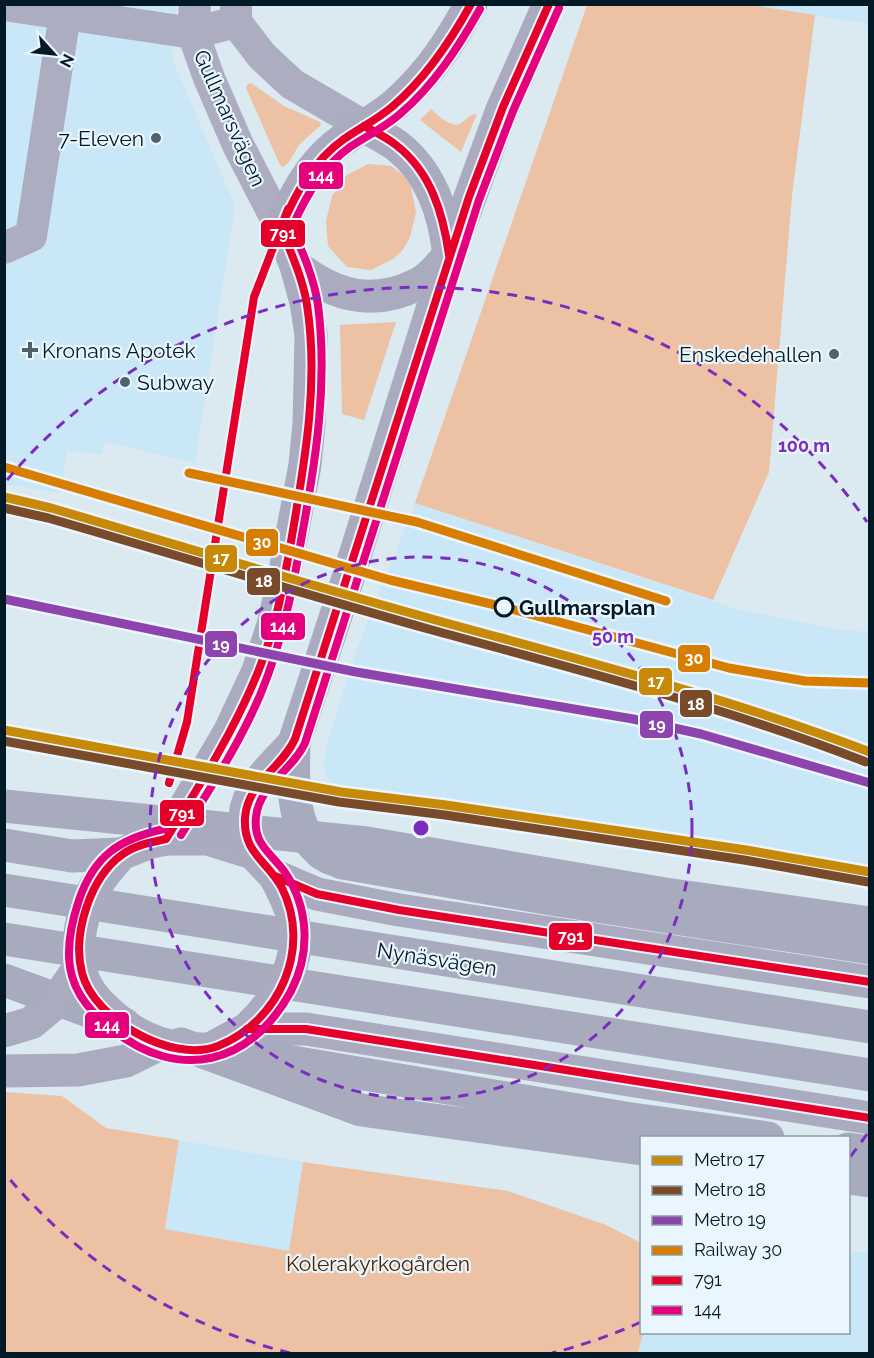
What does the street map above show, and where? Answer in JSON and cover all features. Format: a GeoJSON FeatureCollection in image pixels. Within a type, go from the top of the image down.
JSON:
{"type":"FeatureCollection","features":[{"type":"Feature","properties":{"kind":"highway"},"geometry":{"type":"LineString","coordinates":[[294,743],[293,790],[301,824],[317,850],[343,863],[870,948]]}},
{"type":"Feature","properties":{"kind":"highway"},"geometry":{"type":"LineString","coordinates":[[4,806],[367,843],[665,894],[870,923]]}},
{"type":"Feature","properties":{"kind":"highway"},"geometry":{"type":"LineString","coordinates":[[4,845],[72,856],[121,854]]}},
{"type":"Feature","properties":{"kind":"highway","name":"Nynäsvägen"},"geometry":{"type":"LineString","coordinates":[[4,890],[870,1027]]}},
{"type":"Feature","properties":{"kind":"highway"},"geometry":{"type":"LineString","coordinates":[[4,939],[870,1075]]}},
{"type":"Feature","properties":{"kind":"highway"},"geometry":{"type":"LineString","coordinates":[[4,980],[361,1110],[640,1149]]}},
{"type":"Feature","properties":{"kind":"highway"},"geometry":{"type":"LineString","coordinates":[[210,1049],[626,1118],[761,1136]]}},
{"type":"Feature","properties":{"kind":"highway"},"geometry":{"type":"LineString","coordinates":[[850,1149],[870,1152]]}},
{"type":"Feature","properties":{"kind":"highway"},"geometry":{"type":"LineString","coordinates":[[850,1178],[870,1181]]}},
{"type":"Feature","properties":{"kind":"main road"},"geometry":{"type":"LineString","coordinates":[[166,839],[229,733],[258,670],[273,625],[283,582],[305,465],[309,424],[311,335],[306,302],[296,266],[281,228],[294,195],[314,167],[336,145],[398,102],[436,63],[471,4]]}},
{"type":"Feature","properties":{"kind":"main road"},"geometry":{"type":"LineString","coordinates":[[253,853],[245,817],[249,800],[260,782],[294,743],[449,255],[502,110],[549,4]]}},
{"type":"Feature","properties":{"kind":"main road"},"geometry":{"type":"LineString","coordinates":[[296,266],[327,288],[362,297],[380,296],[420,284],[435,272],[449,255],[446,228],[439,203],[419,167],[396,146],[364,126]]}},
{"type":"Feature","properties":{"kind":"main road"},"geometry":{"type":"LineString","coordinates":[[166,839],[207,839],[253,853],[275,876],[288,901],[296,931],[288,975],[264,1013],[247,1029],[210,1049],[185,1050],[160,1044],[138,1034],[122,1024],[98,1003],[86,986],[79,968],[79,942],[93,891],[105,872],[121,854],[151,842],[166,839]]}},
{"type":"Feature","properties":{"kind":"main road"},"geometry":{"type":"LineString","coordinates":[[275,876],[317,894],[399,910],[870,982]]}},
{"type":"Feature","properties":{"kind":"main road"},"geometry":{"type":"LineString","coordinates":[[4,1031],[31,1023],[54,1004],[79,968]]}},
{"type":"Feature","properties":{"kind":"main road"},"geometry":{"type":"LineString","coordinates":[[247,1029],[306,1029],[870,1118]]}},
{"type":"Feature","properties":{"kind":"main road"},"geometry":{"type":"LineString","coordinates":[[4,1071],[78,1070],[126,1060],[160,1044]]}},
{"type":"Feature","properties":{"kind":"street"},"geometry":{"type":"LineString","coordinates":[[4,5],[65,14],[194,19],[236,13],[262,56],[292,84],[364,126]]}},
{"type":"Feature","properties":{"kind":"street"},"geometry":{"type":"LineString","coordinates":[[4,248],[31,236],[65,14]]}},
{"type":"Feature","properties":{"kind":"street","name":"Gullmarsvägen"},"geometry":{"type":"LineString","coordinates":[[194,19],[209,78],[238,145],[281,228]]}},
{"type":"Feature","properties":{"kind":"shaded area"},"geometry":{"type":"Polygon","coordinates":[[[757,4],[869,5],[869,24],[757,6],[757,4]]]}},
{"type":"Feature","properties":{"kind":"shaded area"},"geometry":{"type":"Polygon","coordinates":[[[4,5],[177,5],[172,58],[235,206],[195,463],[105,442],[102,454],[67,451],[61,493],[5,484],[4,5]]]}},
{"type":"Feature","properties":{"kind":"shaded area"},"geometry":{"type":"Polygon","coordinates":[[[415,503],[736,609],[834,629],[869,632],[869,884],[820,874],[619,848],[337,803],[323,765],[329,737],[356,651],[415,503]]]}},
{"type":"Feature","properties":{"kind":"shaded area"},"geometry":{"type":"Polygon","coordinates":[[[179,1140],[303,1162],[289,1251],[165,1229],[179,1140]]]}},
{"type":"Feature","properties":{"kind":"shaded area"},"geometry":{"type":"Polygon","coordinates":[[[850,1252],[869,1252],[869,1353],[638,1354],[643,1334],[850,1334],[850,1252]]]}},
{"type":"Feature","properties":{"kind":"green space"},"geometry":{"type":"Polygon","coordinates":[[[757,4],[815,15],[792,196],[769,472],[713,600],[415,503],[587,5],[757,4]]]}},
{"type":"Feature","properties":{"kind":"green space"},"geometry":{"type":"Polygon","coordinates":[[[251,83],[284,106],[320,122],[321,125],[299,145],[289,162],[283,167],[280,165],[246,88],[251,83]]]}},
{"type":"Feature","properties":{"kind":"green space"},"geometry":{"type":"Polygon","coordinates":[[[431,109],[447,122],[458,125],[477,114],[461,152],[420,120],[431,109]]]}},
{"type":"Feature","properties":{"kind":"green space"},"geometry":{"type":"Polygon","coordinates":[[[368,164],[391,166],[404,176],[411,187],[416,213],[410,237],[403,250],[393,259],[371,270],[347,267],[328,246],[326,221],[332,196],[347,175],[368,164]]]}},
{"type":"Feature","properties":{"kind":"green space"},"geometry":{"type":"Polygon","coordinates":[[[396,322],[364,420],[342,414],[340,325],[396,322]]]}},
{"type":"Feature","properties":{"kind":"green space","name":"Kolerakyrkogården"},"geometry":{"type":"Polygon","coordinates":[[[5,1092],[62,1096],[106,1128],[179,1140],[165,1229],[289,1251],[303,1162],[508,1191],[606,1225],[640,1242],[640,1334],[643,1334],[638,1353],[5,1353],[5,1092]]]}},
{"type":"Feature","properties":{"kind":"metro line","name":"17"},"geometry":{"type":"LineString","coordinates":[[4,497],[51,508],[342,594],[656,681],[764,714],[870,752]]}},
{"type":"Feature","properties":{"kind":"metro line","name":"18"},"geometry":{"type":"LineString","coordinates":[[4,508],[48,518],[384,616],[651,690],[813,742],[866,762]]}},
{"type":"Feature","properties":{"kind":"metro line","name":"19"},"geometry":{"type":"LineString","coordinates":[[4,599],[356,672],[633,719],[701,734],[870,783]]}},
{"type":"Feature","properties":{"kind":"metro line","name":"17"},"geometry":{"type":"LineString","coordinates":[[4,730],[341,792],[446,805],[746,850],[870,872]]}},
{"type":"Feature","properties":{"kind":"metro line","name":"18"},"geometry":{"type":"LineString","coordinates":[[4,741],[339,802],[445,815],[744,860],[868,882]]}},
{"type":"Feature","properties":{"kind":"rail line","name":"30"},"geometry":{"type":"LineString","coordinates":[[4,467],[390,580],[504,607],[729,668],[805,681],[870,683]]}},
{"type":"Feature","properties":{"kind":"rail line","name":"30"},"geometry":{"type":"LineString","coordinates":[[189,473],[417,522],[666,601]]}},
{"type":"Feature","properties":{"kind":"transit line","name":"791"},"geometry":{"type":"LineString","coordinates":[[471,4],[446,46],[416,84],[387,111],[344,139],[323,157],[306,179],[281,228],[305,295],[312,363],[306,450],[275,622],[249,694],[204,778],[166,839],[133,848],[111,864],[93,891],[82,924],[80,958],[82,973],[89,990],[102,1007],[118,1021],[158,1043],[179,1049],[200,1050],[218,1046],[240,1034],[258,1019],[273,1001],[284,980],[291,958],[293,934],[290,911],[282,888],[252,849],[248,840],[245,830],[247,806],[258,785],[282,759],[295,739],[469,197],[503,107],[549,4]]}},
{"type":"Feature","properties":{"kind":"transit line","name":"144"},"geometry":{"type":"LineString","coordinates":[[164,829],[121,844],[110,852],[92,872],[79,900],[74,919],[69,948],[70,967],[78,992],[88,1006],[113,1030],[138,1046],[163,1056],[188,1060],[212,1058],[235,1050],[256,1036],[275,1016],[291,991],[302,961],[304,930],[298,900],[284,871],[264,847],[257,834],[258,806],[263,796],[300,753],[305,743],[479,200],[513,111],[559,8]]}},
{"type":"Feature","properties":{"kind":"transit line","name":"144"},"geometry":{"type":"LineString","coordinates":[[181,835],[214,783],[253,712],[281,635],[299,555],[316,449],[322,363],[321,334],[314,285],[292,228],[309,194],[323,173],[340,155],[394,119],[424,91],[454,52],[480,9]]}},
{"type":"Feature","properties":{"kind":"transit line","name":"791"},"geometry":{"type":"LineString","coordinates":[[364,126],[396,145],[408,156],[427,181],[439,209],[449,255]]}},
{"type":"Feature","properties":{"kind":"transit line","name":"791"},"geometry":{"type":"LineString","coordinates":[[169,783],[187,722],[254,297],[288,209]]}},
{"type":"Feature","properties":{"kind":"transit line","name":"791"},"geometry":{"type":"LineString","coordinates":[[275,876],[317,894],[399,910],[870,982]]}},
{"type":"Feature","properties":{"kind":"transit line","name":"791"},"geometry":{"type":"LineString","coordinates":[[247,1029],[306,1029],[870,1118]]}},
{"type":"Feature","properties":{"kind":"place","name":"7-Eleven"},"geometry":{"type":"Point","coordinates":[156,138]}},
{"type":"Feature","properties":{"kind":"place","name":"Kronans Apotek"},"geometry":{"type":"Point","coordinates":[30,350]}},
{"type":"Feature","properties":{"kind":"place","name":"Enskedehallen"},"geometry":{"type":"Point","coordinates":[834,354]}},
{"type":"Feature","properties":{"kind":"place","name":"Subway"},"geometry":{"type":"Point","coordinates":[125,382]}},
{"type":"Feature","properties":{"kind":"place","name":"Gullmarsplan"},"geometry":{"type":"Point","coordinates":[504,607]}}]}
